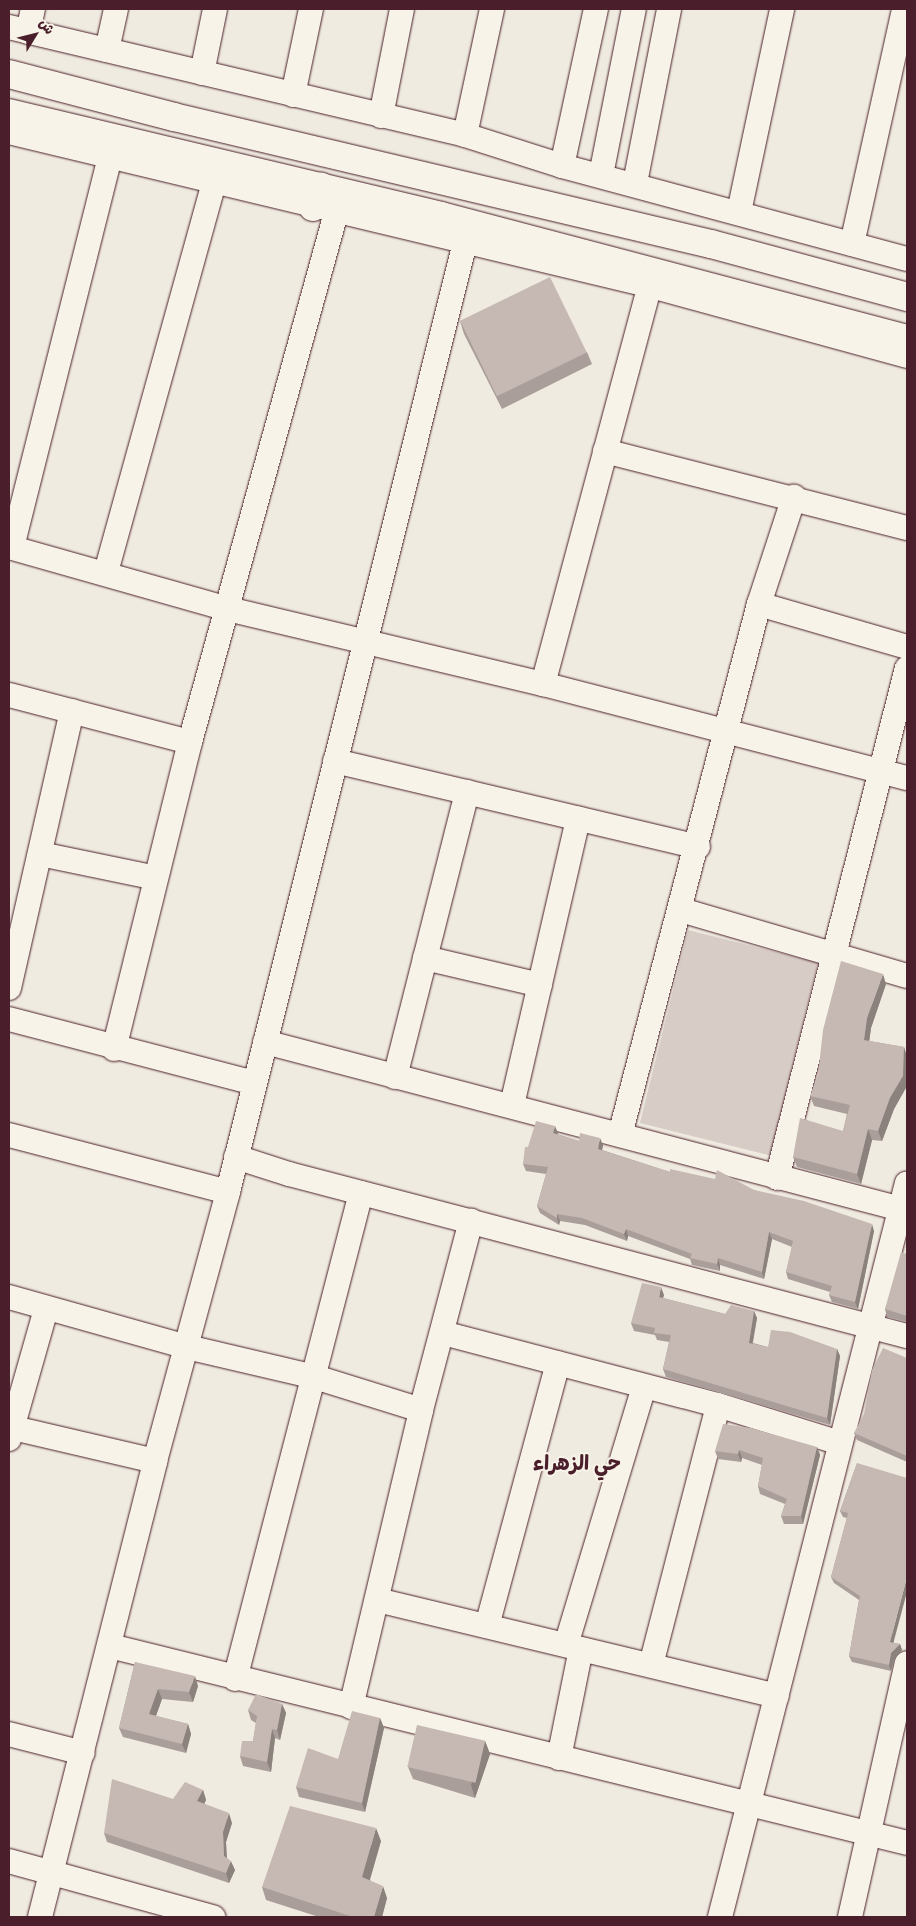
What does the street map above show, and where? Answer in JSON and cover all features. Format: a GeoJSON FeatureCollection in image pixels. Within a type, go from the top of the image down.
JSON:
{"type":"FeatureCollection","features":[{"type":"Feature","properties":{"kind":"main road"},"geometry":{"type":"LineString","coordinates":[[9,74],[174,117],[711,244],[907,297]]}},
{"type":"Feature","properties":{"kind":"main road"},"geometry":{"type":"LineString","coordinates":[[9,113],[323,202],[881,340],[907,339]]}},
{"type":"Feature","properties":{"kind":"street"},"geometry":{"type":"LineString","coordinates":[[33,9],[19,30],[464,135],[562,166],[635,183],[907,259]]}},
{"type":"Feature","properties":{"kind":"street"},"geometry":{"type":"LineString","coordinates":[[107,50],[116,9]]}},
{"type":"Feature","properties":{"kind":"street"},"geometry":{"type":"LineString","coordinates":[[202,73],[215,9]]}},
{"type":"Feature","properties":{"kind":"street"},"geometry":{"type":"LineString","coordinates":[[293,94],[310,9]]}},
{"type":"Feature","properties":{"kind":"street"},"geometry":{"type":"LineString","coordinates":[[381,116],[402,9]]}},
{"type":"Feature","properties":{"kind":"street"},"geometry":{"type":"LineString","coordinates":[[464,135],[492,9]]}},
{"type":"Feature","properties":{"kind":"street"},"geometry":{"type":"LineString","coordinates":[[562,166],[596,9]]}},
{"type":"Feature","properties":{"kind":"street"},"geometry":{"type":"LineString","coordinates":[[601,175],[634,9]]}},
{"type":"Feature","properties":{"kind":"street"},"geometry":{"type":"LineString","coordinates":[[635,183],[669,9]]}},
{"type":"Feature","properties":{"kind":"street"},"geometry":{"type":"LineString","coordinates":[[740,212],[782,9]]}},
{"type":"Feature","properties":{"kind":"street"},"geometry":{"type":"LineString","coordinates":[[852,244],[904,9]]}},
{"type":"Feature","properties":{"kind":"street"},"geometry":{"type":"LineString","coordinates":[[9,132],[214,183],[323,202],[465,243],[881,340],[907,356]]}},
{"type":"Feature","properties":{"kind":"street"},"geometry":{"type":"LineString","coordinates":[[110,157],[10,547],[106,572],[228,609],[543,684],[726,733],[907,778]]}},
{"type":"Feature","properties":{"kind":"street"},"geometry":{"type":"LineString","coordinates":[[106,572],[214,183]]}},
{"type":"Feature","properties":{"kind":"street"},"geometry":{"type":"LineString","coordinates":[[114,1048],[190,742],[228,609],[323,202]]}},
{"type":"Feature","properties":{"kind":"street"},"geometry":{"type":"LineString","coordinates":[[40,1917],[110,1646],[155,1461],[228,1192],[364,641],[465,243]]}},
{"type":"Feature","properties":{"kind":"street"},"geometry":{"type":"LineString","coordinates":[[543,684],[646,299]]}},
{"type":"Feature","properties":{"kind":"street"},"geometry":{"type":"LineString","coordinates":[[605,451],[794,497],[907,528]]}},
{"type":"Feature","properties":{"kind":"street"},"geometry":{"type":"LineString","coordinates":[[620,1136],[698,847],[760,604],[794,497]]}},
{"type":"Feature","properties":{"kind":"street"},"geometry":{"type":"LineString","coordinates":[[760,604],[907,646]]}},
{"type":"Feature","properties":{"kind":"street"},"geometry":{"type":"LineString","coordinates":[[776,1178],[907,668]]}},
{"type":"Feature","properties":{"kind":"street"},"geometry":{"type":"LineString","coordinates":[[9,695],[190,742]]}},
{"type":"Feature","properties":{"kind":"street"},"geometry":{"type":"LineString","coordinates":[[9,988],[72,711]]}},
{"type":"Feature","properties":{"kind":"street"},"geometry":{"type":"LineString","coordinates":[[335,761],[698,847]]}},
{"type":"Feature","properties":{"kind":"street"},"geometry":{"type":"LineString","coordinates":[[395,1077],[467,792]]}},
{"type":"Feature","properties":{"kind":"street"},"geometry":{"type":"LineString","coordinates":[[512,1105],[578,819]]}},
{"type":"Feature","properties":{"kind":"street"},"geometry":{"type":"LineString","coordinates":[[40,854],[156,878]]}},
{"type":"Feature","properties":{"kind":"street"},"geometry":{"type":"LineString","coordinates":[[681,910],[907,976]]}},
{"type":"Feature","properties":{"kind":"street"},"geometry":{"type":"LineString","coordinates":[[426,958],[540,985]]}},
{"type":"Feature","properties":{"kind":"street"},"geometry":{"type":"LineString","coordinates":[[9,1019],[114,1048],[255,1083]]}},
{"type":"Feature","properties":{"kind":"street"},"geometry":{"type":"LineString","coordinates":[[265,1042],[395,1077],[512,1105],[902,1214]]}},
{"type":"Feature","properties":{"kind":"street"},"geometry":{"type":"LineString","coordinates":[[9,1135],[228,1192]]}},
{"type":"Feature","properties":{"kind":"street"},"geometry":{"type":"LineString","coordinates":[[236,1156],[361,1193],[907,1336]]}},
{"type":"Feature","properties":{"kind":"street"},"geometry":{"type":"LineString","coordinates":[[720,1917],[870,1326],[902,1214],[907,1183]]}},
{"type":"Feature","properties":{"kind":"street"},"geometry":{"type":"LineString","coordinates":[[235,1679],[315,1377],[361,1193]]}},
{"type":"Feature","properties":{"kind":"street"},"geometry":{"type":"LineString","coordinates":[[351,1707],[421,1410],[443,1333],[471,1221]]}},
{"type":"Feature","properties":{"kind":"street"},"geometry":{"type":"LineString","coordinates":[[9,1297],[46,1309],[187,1347],[315,1377],[421,1410]]}},
{"type":"Feature","properties":{"kind":"street"},"geometry":{"type":"LineString","coordinates":[[46,1309],[10,1431],[155,1461]]}},
{"type":"Feature","properties":{"kind":"street"},"geometry":{"type":"LineString","coordinates":[[443,1333],[718,1405],[840,1443]]}},
{"type":"Feature","properties":{"kind":"street"},"geometry":{"type":"LineString","coordinates":[[487,1626],[558,1363]]}},
{"type":"Feature","properties":{"kind":"street"},"geometry":{"type":"LineString","coordinates":[[559,1758],[573,1647],[644,1386]]}},
{"type":"Feature","properties":{"kind":"street"},"geometry":{"type":"LineString","coordinates":[[651,1665],[718,1405]]}},
{"type":"Feature","properties":{"kind":"street"},"geometry":{"type":"LineString","coordinates":[[377,1600],[777,1696]]}},
{"type":"Feature","properties":{"kind":"street"},"geometry":{"type":"LineString","coordinates":[[110,1646],[235,1679],[907,1843]]}},
{"type":"Feature","properties":{"kind":"street"},"geometry":{"type":"LineString","coordinates":[[850,1917],[868,1834],[899,1734],[907,1663]]}},
{"type":"Feature","properties":{"kind":"street"},"geometry":{"type":"LineString","coordinates":[[9,1734],[83,1753]]}},
{"type":"Feature","properties":{"kind":"street"},"geometry":{"type":"LineString","coordinates":[[9,1861],[52,1872],[167,1911],[213,1917]]}},
{"type":"Feature","properties":{"kind":"shaded area"},"geometry":{"type":"Polygon","coordinates":[[[688,930],[818,962],[770,1156],[640,1123],[688,930]]]}},
{"type":"Feature","properties":{"kind":"building"},"geometry":{"type":"Polygon","coordinates":[[[550,277],[587,352],[497,396],[460,321],[550,277]]]}},
{"type":"Feature","properties":{"kind":"building"},"geometry":{"type":"Polygon","coordinates":[[[841,961],[883,974],[867,1018],[864,1040],[904,1047],[903,1076],[890,1098],[878,1131],[868,1129],[857,1174],[793,1157],[800,1118],[843,1131],[850,1105],[810,1096],[818,1075],[823,1030],[841,961]]]}},
{"type":"Feature","properties":{"kind":"building"},"geometry":{"type":"Polygon","coordinates":[[[536,1121],[555,1126],[553,1133],[579,1141],[580,1133],[600,1138],[598,1149],[670,1172],[670,1169],[715,1179],[717,1170],[754,1190],[804,1201],[872,1224],[855,1302],[829,1295],[832,1286],[786,1272],[793,1241],[769,1232],[762,1272],[718,1258],[717,1264],[690,1258],[692,1254],[626,1229],[624,1234],[582,1218],[557,1214],[557,1218],[537,1206],[548,1167],[523,1164],[525,1147],[528,1147],[536,1121]]]}},
{"type":"Feature","properties":{"kind":"building"},"geometry":{"type":"Polygon","coordinates":[[[901,1252],[907,1254],[907,1316],[885,1309],[901,1252]]]}},
{"type":"Feature","properties":{"kind":"building"},"geometry":{"type":"Polygon","coordinates":[[[642,1283],[661,1287],[659,1297],[725,1314],[731,1305],[754,1311],[749,1343],[768,1347],[771,1330],[790,1332],[837,1349],[827,1418],[663,1369],[671,1335],[654,1333],[655,1328],[631,1323],[642,1283]]]}},
{"type":"Feature","properties":{"kind":"building"},"geometry":{"type":"Polygon","coordinates":[[[883,1348],[907,1358],[907,1456],[854,1433],[864,1414],[872,1370],[883,1348]]]}},
{"type":"Feature","properties":{"kind":"building"},"geometry":{"type":"Polygon","coordinates":[[[723,1424],[751,1428],[817,1447],[801,1516],[781,1516],[787,1499],[758,1486],[763,1458],[739,1450],[738,1454],[715,1451],[723,1424]]]}},
{"type":"Feature","properties":{"kind":"building"},"geometry":{"type":"Polygon","coordinates":[[[857,1463],[907,1478],[907,1577],[890,1642],[900,1644],[891,1653],[889,1665],[849,1656],[860,1596],[831,1577],[848,1513],[840,1511],[857,1463]]]}},
{"type":"Feature","properties":{"kind":"building"},"geometry":{"type":"Polygon","coordinates":[[[135,1662],[195,1676],[189,1692],[158,1689],[149,1714],[188,1724],[182,1744],[119,1728],[135,1662]]]}},
{"type":"Feature","properties":{"kind":"building"},"geometry":{"type":"Polygon","coordinates":[[[256,1694],[282,1704],[277,1730],[272,1729],[267,1762],[240,1756],[242,1741],[253,1741],[257,1716],[248,1710],[256,1694]]]}},
{"type":"Feature","properties":{"kind":"building"},"geometry":{"type":"Polygon","coordinates":[[[352,1711],[380,1718],[362,1803],[296,1787],[308,1748],[338,1759],[352,1711]]]}},
{"type":"Feature","properties":{"kind":"building"},"geometry":{"type":"Polygon","coordinates":[[[417,1725],[485,1741],[476,1783],[407,1767],[417,1725]]]}},
{"type":"Feature","properties":{"kind":"building"},"geometry":{"type":"Polygon","coordinates":[[[112,1779],[173,1799],[185,1782],[203,1790],[197,1801],[229,1813],[223,1832],[224,1856],[231,1861],[226,1873],[104,1833],[112,1779]]]}},
{"type":"Feature","properties":{"kind":"building"},"geometry":{"type":"Polygon","coordinates":[[[290,1806],[376,1828],[362,1877],[383,1886],[374,1917],[353,1917],[262,1887],[290,1806]]]}},
{"type":"Feature","properties":{"kind":"district","name":"حي الزهراء"},"geometry":{"type":"Point","coordinates":[577,1462]}}]}
